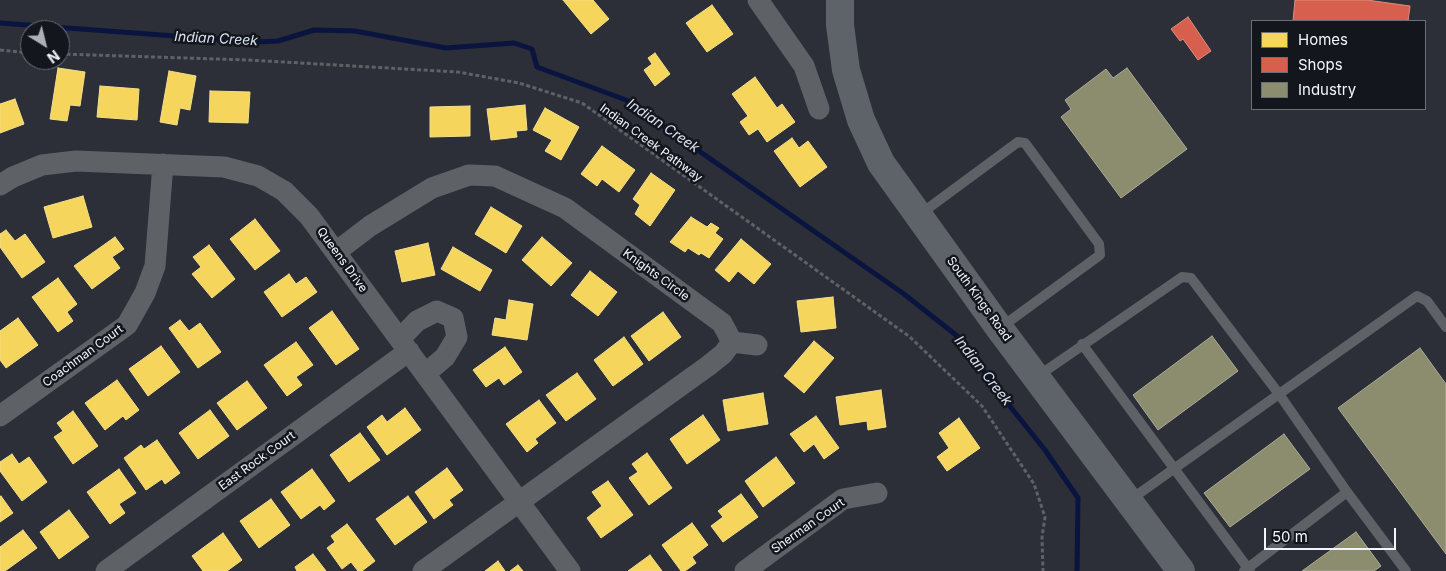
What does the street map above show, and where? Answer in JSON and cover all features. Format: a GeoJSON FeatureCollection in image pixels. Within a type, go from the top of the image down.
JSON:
{"type":"FeatureCollection","features":[{"type":"Feature","properties":{"kind":"main road","name":"South Kings Road"},"geometry":{"type":"LineString","coordinates":[[840,0],[840,25],[846,70],[861,120],[881,163],[1000,329],[1181,571]]}},
{"type":"Feature","properties":{"kind":"street"},"geometry":{"type":"LineString","coordinates":[[758,0],[804,66],[819,109]]}},
{"type":"Feature","properties":{"kind":"street","name":"Queens Drive"},"geometry":{"type":"LineString","coordinates":[[0,186],[13,177],[42,165],[76,161],[224,167],[258,176],[284,192],[309,216],[570,571]]}},
{"type":"Feature","properties":{"kind":"street","name":"Coachman Court"},"geometry":{"type":"LineString","coordinates":[[0,416],[127,325],[145,293],[155,266],[163,164]]}},
{"type":"Feature","properties":{"kind":"street","name":"Knights Circle"},"geometry":{"type":"LineString","coordinates":[[336,252],[370,226],[432,188],[469,175],[495,176],[566,208],[722,323],[732,342]]}},
{"type":"Feature","properties":{"kind":"street"},"geometry":{"type":"LineString","coordinates":[[404,345],[417,321],[437,311],[454,318],[457,337],[445,357],[425,374]]}},
{"type":"Feature","properties":{"kind":"street"},"geometry":{"type":"LineString","coordinates":[[423,571],[708,366],[724,354],[732,342],[757,345]]}},
{"type":"Feature","properties":{"kind":"street","name":"East Rock Court"},"geometry":{"type":"LineString","coordinates":[[106,571],[404,345]]}},
{"type":"Feature","properties":{"kind":"street","name":"Sherman Court"},"geometry":{"type":"LineString","coordinates":[[745,571],[843,499],[877,493]]}},
{"type":"Feature","properties":{"kind":"lane"},"geometry":{"type":"LineString","coordinates":[[918,216],[1018,142],[1025,143],[1099,244],[1100,255],[1000,329]]}},
{"type":"Feature","properties":{"kind":"lane"},"geometry":{"type":"LineString","coordinates":[[1037,377],[1182,276],[1191,278],[1279,394],[1347,492],[1406,571]]}},
{"type":"Feature","properties":{"kind":"lane"},"geometry":{"type":"LineString","coordinates":[[1129,500],[1417,296],[1427,300],[1446,327]]}},
{"type":"Feature","properties":{"kind":"lane"},"geometry":{"type":"LineString","coordinates":[[1082,344],[1247,570],[1347,492]]}},
{"type":"Feature","properties":{"kind":"path"},"geometry":{"type":"LineString","coordinates":[[0,50],[20,52]]}},
{"type":"Feature","properties":{"kind":"path","name":"Indian Creek Pathway"},"geometry":{"type":"LineString","coordinates":[[70,54],[248,60],[458,72],[519,83],[582,104],[910,337],[982,406],[1034,484],[1045,517],[1042,537],[1043,571]]}},
{"type":"Feature","properties":{"kind":"building: Homes"},"geometry":{"type":"Polygon","coordinates":[[[563,0],[593,0],[609,19],[591,34],[563,0]]]}},
{"type":"Feature","properties":{"kind":"building: Homes"},"geometry":{"type":"Polygon","coordinates":[[[712,5],[733,34],[707,52],[686,23],[712,5]]]}},
{"type":"Feature","properties":{"kind":"building: Homes"},"geometry":{"type":"Polygon","coordinates":[[[655,53],[670,74],[655,86],[644,70],[652,64],[648,58],[655,53]]]}},
{"type":"Feature","properties":{"kind":"building: Homes"},"geometry":{"type":"Polygon","coordinates":[[[58,70],[85,72],[80,106],[70,105],[67,121],[50,119],[58,70]]]}},
{"type":"Feature","properties":{"kind":"building: Homes"},"geometry":{"type":"Polygon","coordinates":[[[169,71],[196,76],[190,110],[180,108],[177,125],[160,122],[169,71]]]}},
{"type":"Feature","properties":{"kind":"building: Homes"},"geometry":{"type":"Polygon","coordinates":[[[755,77],[777,108],[782,104],[795,122],[767,142],[758,129],[749,135],[740,122],[748,116],[732,94],[755,77]]]}},
{"type":"Feature","properties":{"kind":"building: Homes"},"geometry":{"type":"Polygon","coordinates":[[[100,86],[139,89],[137,120],[97,117],[100,86]]]}},
{"type":"Feature","properties":{"kind":"building: Homes"},"geometry":{"type":"Polygon","coordinates":[[[210,91],[250,92],[248,123],[209,122],[210,91]]]}},
{"type":"Feature","properties":{"kind":"building: Homes"},"geometry":{"type":"Polygon","coordinates":[[[15,99],[24,124],[0,133],[0,104],[15,99]]]}},
{"type":"Feature","properties":{"kind":"building: Homes"},"geometry":{"type":"Polygon","coordinates":[[[525,105],[527,130],[516,131],[517,137],[491,140],[487,109],[525,105]]]}},
{"type":"Feature","properties":{"kind":"building: Homes"},"geometry":{"type":"Polygon","coordinates":[[[470,106],[470,136],[430,137],[430,107],[470,106]]]}},
{"type":"Feature","properties":{"kind":"building: Homes"},"geometry":{"type":"Polygon","coordinates":[[[545,108],[579,127],[561,160],[545,151],[552,140],[533,130],[545,108]]]}},
{"type":"Feature","properties":{"kind":"building: Homes"},"geometry":{"type":"Polygon","coordinates":[[[792,138],[799,148],[808,141],[827,167],[800,187],[774,151],[792,138]]]}},
{"type":"Feature","properties":{"kind":"building: Homes"},"geometry":{"type":"Polygon","coordinates":[[[602,146],[635,170],[619,192],[602,179],[597,186],[581,174],[602,146]]]}},
{"type":"Feature","properties":{"kind":"building: Homes"},"geometry":{"type":"Polygon","coordinates":[[[651,173],[675,190],[650,226],[635,214],[640,205],[633,199],[651,173]]]}},
{"type":"Feature","properties":{"kind":"building: Homes"},"geometry":{"type":"Polygon","coordinates":[[[83,196],[92,227],[53,238],[44,207],[83,196]]]}},
{"type":"Feature","properties":{"kind":"building: Homes"},"geometry":{"type":"Polygon","coordinates":[[[491,207],[522,226],[506,253],[475,234],[491,207]]]}},
{"type":"Feature","properties":{"kind":"building: Homes"},"geometry":{"type":"Polygon","coordinates":[[[691,217],[707,227],[711,223],[719,228],[715,233],[723,239],[709,258],[701,253],[699,255],[688,248],[685,252],[670,242],[691,217]]]}},
{"type":"Feature","properties":{"kind":"building: Homes"},"geometry":{"type":"Polygon","coordinates":[[[255,219],[280,251],[255,270],[230,239],[255,219]]]}},
{"type":"Feature","properties":{"kind":"building: Homes"},"geometry":{"type":"Polygon","coordinates":[[[6,230],[15,241],[25,234],[45,262],[22,278],[0,247],[0,234],[6,230]]]}},
{"type":"Feature","properties":{"kind":"building: Homes"},"geometry":{"type":"Polygon","coordinates":[[[115,237],[124,249],[112,257],[120,268],[92,289],[74,266],[115,237]]]}},
{"type":"Feature","properties":{"kind":"building: Homes"},"geometry":{"type":"Polygon","coordinates":[[[542,237],[572,263],[551,286],[522,260],[542,237]]]}},
{"type":"Feature","properties":{"kind":"building: Homes"},"geometry":{"type":"Polygon","coordinates":[[[741,239],[771,264],[754,284],[738,271],[729,282],[715,270],[741,239]]]}},
{"type":"Feature","properties":{"kind":"building: Homes"},"geometry":{"type":"Polygon","coordinates":[[[428,243],[435,275],[402,282],[395,251],[428,243]]]}},
{"type":"Feature","properties":{"kind":"building: Homes"},"geometry":{"type":"Polygon","coordinates":[[[209,245],[235,279],[212,298],[192,274],[201,267],[193,257],[209,245]]]}},
{"type":"Feature","properties":{"kind":"building: Homes"},"geometry":{"type":"Polygon","coordinates":[[[453,247],[492,270],[480,291],[441,269],[453,247]]]}},
{"type":"Feature","properties":{"kind":"building: Homes"},"geometry":{"type":"Polygon","coordinates":[[[590,271],[617,292],[598,316],[571,295],[590,271]]]}},
{"type":"Feature","properties":{"kind":"building: Homes"},"geometry":{"type":"Polygon","coordinates":[[[289,274],[296,284],[306,277],[317,292],[282,317],[264,292],[289,274]]]}},
{"type":"Feature","properties":{"kind":"building: Homes"},"geometry":{"type":"Polygon","coordinates":[[[58,278],[77,304],[67,312],[73,321],[58,332],[32,297],[58,278]]]}},
{"type":"Feature","properties":{"kind":"building: Homes"},"geometry":{"type":"Polygon","coordinates":[[[833,297],[836,328],[801,332],[797,301],[833,297]]]}},
{"type":"Feature","properties":{"kind":"building: Homes"},"geometry":{"type":"Polygon","coordinates":[[[509,300],[533,304],[527,340],[492,335],[495,318],[506,320],[509,300]]]}},
{"type":"Feature","properties":{"kind":"building: Homes"},"geometry":{"type":"Polygon","coordinates":[[[332,311],[359,349],[336,365],[309,328],[332,311]]]}},
{"type":"Feature","properties":{"kind":"building: Homes"},"geometry":{"type":"Polygon","coordinates":[[[663,312],[681,337],[649,361],[631,336],[663,312]]]}},
{"type":"Feature","properties":{"kind":"building: Homes"},"geometry":{"type":"Polygon","coordinates":[[[18,318],[38,345],[6,368],[0,360],[0,331],[18,318]]]}},
{"type":"Feature","properties":{"kind":"building: Homes"},"geometry":{"type":"Polygon","coordinates":[[[180,320],[189,331],[200,323],[221,352],[198,368],[169,328],[180,320]]]}},
{"type":"Feature","properties":{"kind":"building: Homes"},"geometry":{"type":"Polygon","coordinates":[[[624,337],[643,364],[613,386],[594,360],[624,337]]]}},
{"type":"Feature","properties":{"kind":"building: Homes"},"geometry":{"type":"Polygon","coordinates":[[[814,341],[834,358],[804,393],[784,376],[814,341]]]}},
{"type":"Feature","properties":{"kind":"building: Homes"},"geometry":{"type":"Polygon","coordinates":[[[296,342],[313,365],[296,377],[302,385],[287,396],[264,365],[296,342]]]}},
{"type":"Feature","properties":{"kind":"building: Homes"},"geometry":{"type":"Polygon","coordinates":[[[161,346],[180,372],[148,396],[129,369],[161,346]]]}},
{"type":"Feature","properties":{"kind":"building: Homes"},"geometry":{"type":"Polygon","coordinates":[[[505,347],[522,372],[504,385],[499,378],[486,387],[473,370],[505,347]]]}},
{"type":"Feature","properties":{"kind":"building: Homes"},"geometry":{"type":"Polygon","coordinates":[[[577,373],[596,399],[566,421],[546,395],[577,373]]]}},
{"type":"Feature","properties":{"kind":"building: Homes"},"geometry":{"type":"Polygon","coordinates":[[[117,380],[139,410],[126,420],[123,416],[105,430],[85,403],[117,380]]]}},
{"type":"Feature","properties":{"kind":"building: Homes"},"geometry":{"type":"Polygon","coordinates":[[[247,381],[267,408],[237,430],[217,403],[247,381]]]}},
{"type":"Feature","properties":{"kind":"building: Homes"},"geometry":{"type":"Polygon","coordinates":[[[881,390],[886,427],[868,430],[867,421],[840,425],[836,397],[881,390]]]}},
{"type":"Feature","properties":{"kind":"building: Homes"},"geometry":{"type":"Polygon","coordinates":[[[763,393],[768,424],[728,431],[723,400],[763,393]]]}},
{"type":"Feature","properties":{"kind":"building: Homes"},"geometry":{"type":"Polygon","coordinates":[[[539,400],[556,423],[535,439],[538,443],[527,452],[506,424],[539,400]]]}},
{"type":"Feature","properties":{"kind":"building: Homes"},"geometry":{"type":"Polygon","coordinates":[[[405,408],[421,430],[387,455],[367,427],[382,415],[387,422],[405,408]]]}},
{"type":"Feature","properties":{"kind":"building: Homes"},"geometry":{"type":"Polygon","coordinates":[[[210,410],[229,436],[198,459],[179,433],[210,410]]]}},
{"type":"Feature","properties":{"kind":"building: Homes"},"geometry":{"type":"Polygon","coordinates":[[[73,411],[98,446],[73,464],[54,437],[63,431],[57,423],[73,411]]]}},
{"type":"Feature","properties":{"kind":"building: Homes"},"geometry":{"type":"Polygon","coordinates":[[[703,415],[720,440],[687,464],[670,439],[703,415]]]}},
{"type":"Feature","properties":{"kind":"building: Homes"},"geometry":{"type":"Polygon","coordinates":[[[816,416],[839,448],[824,459],[814,444],[804,452],[790,434],[816,416]]]}},
{"type":"Feature","properties":{"kind":"building: Homes"},"geometry":{"type":"Polygon","coordinates":[[[959,418],[980,448],[947,471],[937,457],[949,448],[939,433],[959,418]]]}},
{"type":"Feature","properties":{"kind":"building: Homes"},"geometry":{"type":"Polygon","coordinates":[[[360,433],[380,460],[349,482],[330,455],[360,433]]]}},
{"type":"Feature","properties":{"kind":"building: Homes"},"geometry":{"type":"Polygon","coordinates":[[[157,440],[180,473],[165,484],[162,479],[146,490],[124,458],[141,445],[144,449],[157,440]]]}},
{"type":"Feature","properties":{"kind":"building: Homes"},"geometry":{"type":"Polygon","coordinates":[[[647,453],[672,488],[649,505],[629,478],[638,472],[632,464],[647,453]]]}},
{"type":"Feature","properties":{"kind":"building: Homes"},"geometry":{"type":"Polygon","coordinates":[[[12,454],[19,464],[29,457],[47,482],[22,501],[0,471],[0,462],[12,454]]]}},
{"type":"Feature","properties":{"kind":"building: Homes"},"geometry":{"type":"Polygon","coordinates":[[[776,457],[795,483],[763,507],[745,481],[776,457]]]}},
{"type":"Feature","properties":{"kind":"building: Homes"},"geometry":{"type":"Polygon","coordinates":[[[447,468],[463,490],[449,500],[453,505],[434,519],[415,492],[447,468]]]}},
{"type":"Feature","properties":{"kind":"building: Homes"},"geometry":{"type":"Polygon","coordinates":[[[119,469],[136,493],[119,504],[125,513],[110,524],[87,492],[119,469]]]}},
{"type":"Feature","properties":{"kind":"building: Homes"},"geometry":{"type":"Polygon","coordinates":[[[312,469],[335,501],[324,510],[320,505],[301,519],[281,492],[312,469]]]}},
{"type":"Feature","properties":{"kind":"building: Homes"},"geometry":{"type":"Polygon","coordinates":[[[608,481],[633,515],[601,538],[587,518],[602,506],[592,492],[608,481]]]}},
{"type":"Feature","properties":{"kind":"building: Homes"},"geometry":{"type":"Polygon","coordinates":[[[741,494],[758,517],[723,542],[711,526],[723,517],[718,511],[741,494]]]}},
{"type":"Feature","properties":{"kind":"building: Homes"},"geometry":{"type":"Polygon","coordinates":[[[408,496],[427,522],[395,545],[376,519],[408,496]]]}},
{"type":"Feature","properties":{"kind":"building: Homes"},"geometry":{"type":"Polygon","coordinates":[[[0,497],[13,513],[0,522],[0,497]]]}},
{"type":"Feature","properties":{"kind":"building: Homes"},"geometry":{"type":"Polygon","coordinates":[[[271,499],[290,525],[259,548],[240,521],[271,499]]]}},
{"type":"Feature","properties":{"kind":"building: Homes"},"geometry":{"type":"Polygon","coordinates":[[[69,510],[89,537],[59,559],[40,532],[69,510]]]}},
{"type":"Feature","properties":{"kind":"building: Homes"},"geometry":{"type":"Polygon","coordinates":[[[692,523],[708,545],[692,557],[696,563],[685,571],[681,571],[662,545],[692,523]]]}},
{"type":"Feature","properties":{"kind":"building: Homes"},"geometry":{"type":"Polygon","coordinates":[[[347,524],[375,561],[362,571],[358,571],[351,562],[342,569],[327,548],[335,542],[331,536],[347,524]]]}},
{"type":"Feature","properties":{"kind":"building: Homes"},"geometry":{"type":"Polygon","coordinates":[[[23,530],[37,548],[5,571],[0,571],[0,547],[23,530]]]}},
{"type":"Feature","properties":{"kind":"building: Homes"},"geometry":{"type":"Polygon","coordinates":[[[223,533],[242,560],[227,571],[203,571],[192,556],[223,533]]]}},
{"type":"Feature","properties":{"kind":"building: Homes"},"geometry":{"type":"Polygon","coordinates":[[[313,554],[326,571],[297,571],[295,567],[313,554]]]}},
{"type":"Feature","properties":{"kind":"building: Homes"},"geometry":{"type":"Polygon","coordinates":[[[650,555],[662,571],[628,571],[650,555]]]}},
{"type":"Feature","properties":{"kind":"building: Homes"},"geometry":{"type":"Polygon","coordinates":[[[498,561],[505,571],[485,571],[498,561]]]}},
{"type":"Feature","properties":{"kind":"building: Homes"},"geometry":{"type":"Polygon","coordinates":[[[518,565],[523,571],[510,571],[518,565]]]}},
{"type":"Feature","properties":{"kind":"building: Shops"},"geometry":{"type":"Polygon","coordinates":[[[1295,0],[1367,0],[1410,6],[1408,20],[1293,20],[1295,0]]]}},
{"type":"Feature","properties":{"kind":"building: Shops"},"geometry":{"type":"Polygon","coordinates":[[[1188,17],[1211,51],[1198,60],[1183,39],[1180,41],[1171,29],[1188,17]]]}},
{"type":"Feature","properties":{"kind":"building: Industry"},"geometry":{"type":"Polygon","coordinates":[[[1127,68],[1187,149],[1121,198],[1061,117],[1071,109],[1065,100],[1106,69],[1113,78],[1127,68]]]}},
{"type":"Feature","properties":{"kind":"building: Industry"},"geometry":{"type":"Polygon","coordinates":[[[1212,336],[1238,371],[1158,430],[1133,395],[1212,336]]]}},
{"type":"Feature","properties":{"kind":"building: Industry"},"geometry":{"type":"Polygon","coordinates":[[[1420,348],[1446,384],[1446,554],[1338,408],[1420,348]]]}},
{"type":"Feature","properties":{"kind":"building: Industry"},"geometry":{"type":"Polygon","coordinates":[[[1284,434],[1310,469],[1230,527],[1204,493],[1284,434]]]}},
{"type":"Feature","properties":{"kind":"building: Industry"},"geometry":{"type":"Polygon","coordinates":[[[1356,532],[1381,566],[1374,571],[1302,571],[1356,532]]]}},
{"type":"Feature","properties":{"kind":"waterway","name":"Indian Creek"},"geometry":{"type":"LineString","coordinates":[[0,23],[256,42],[278,41],[314,30],[355,31],[446,48],[514,43],[532,49],[537,67],[626,100],[904,294],[961,339],[996,389],[1045,450],[1078,498],[1077,571]]}}]}
